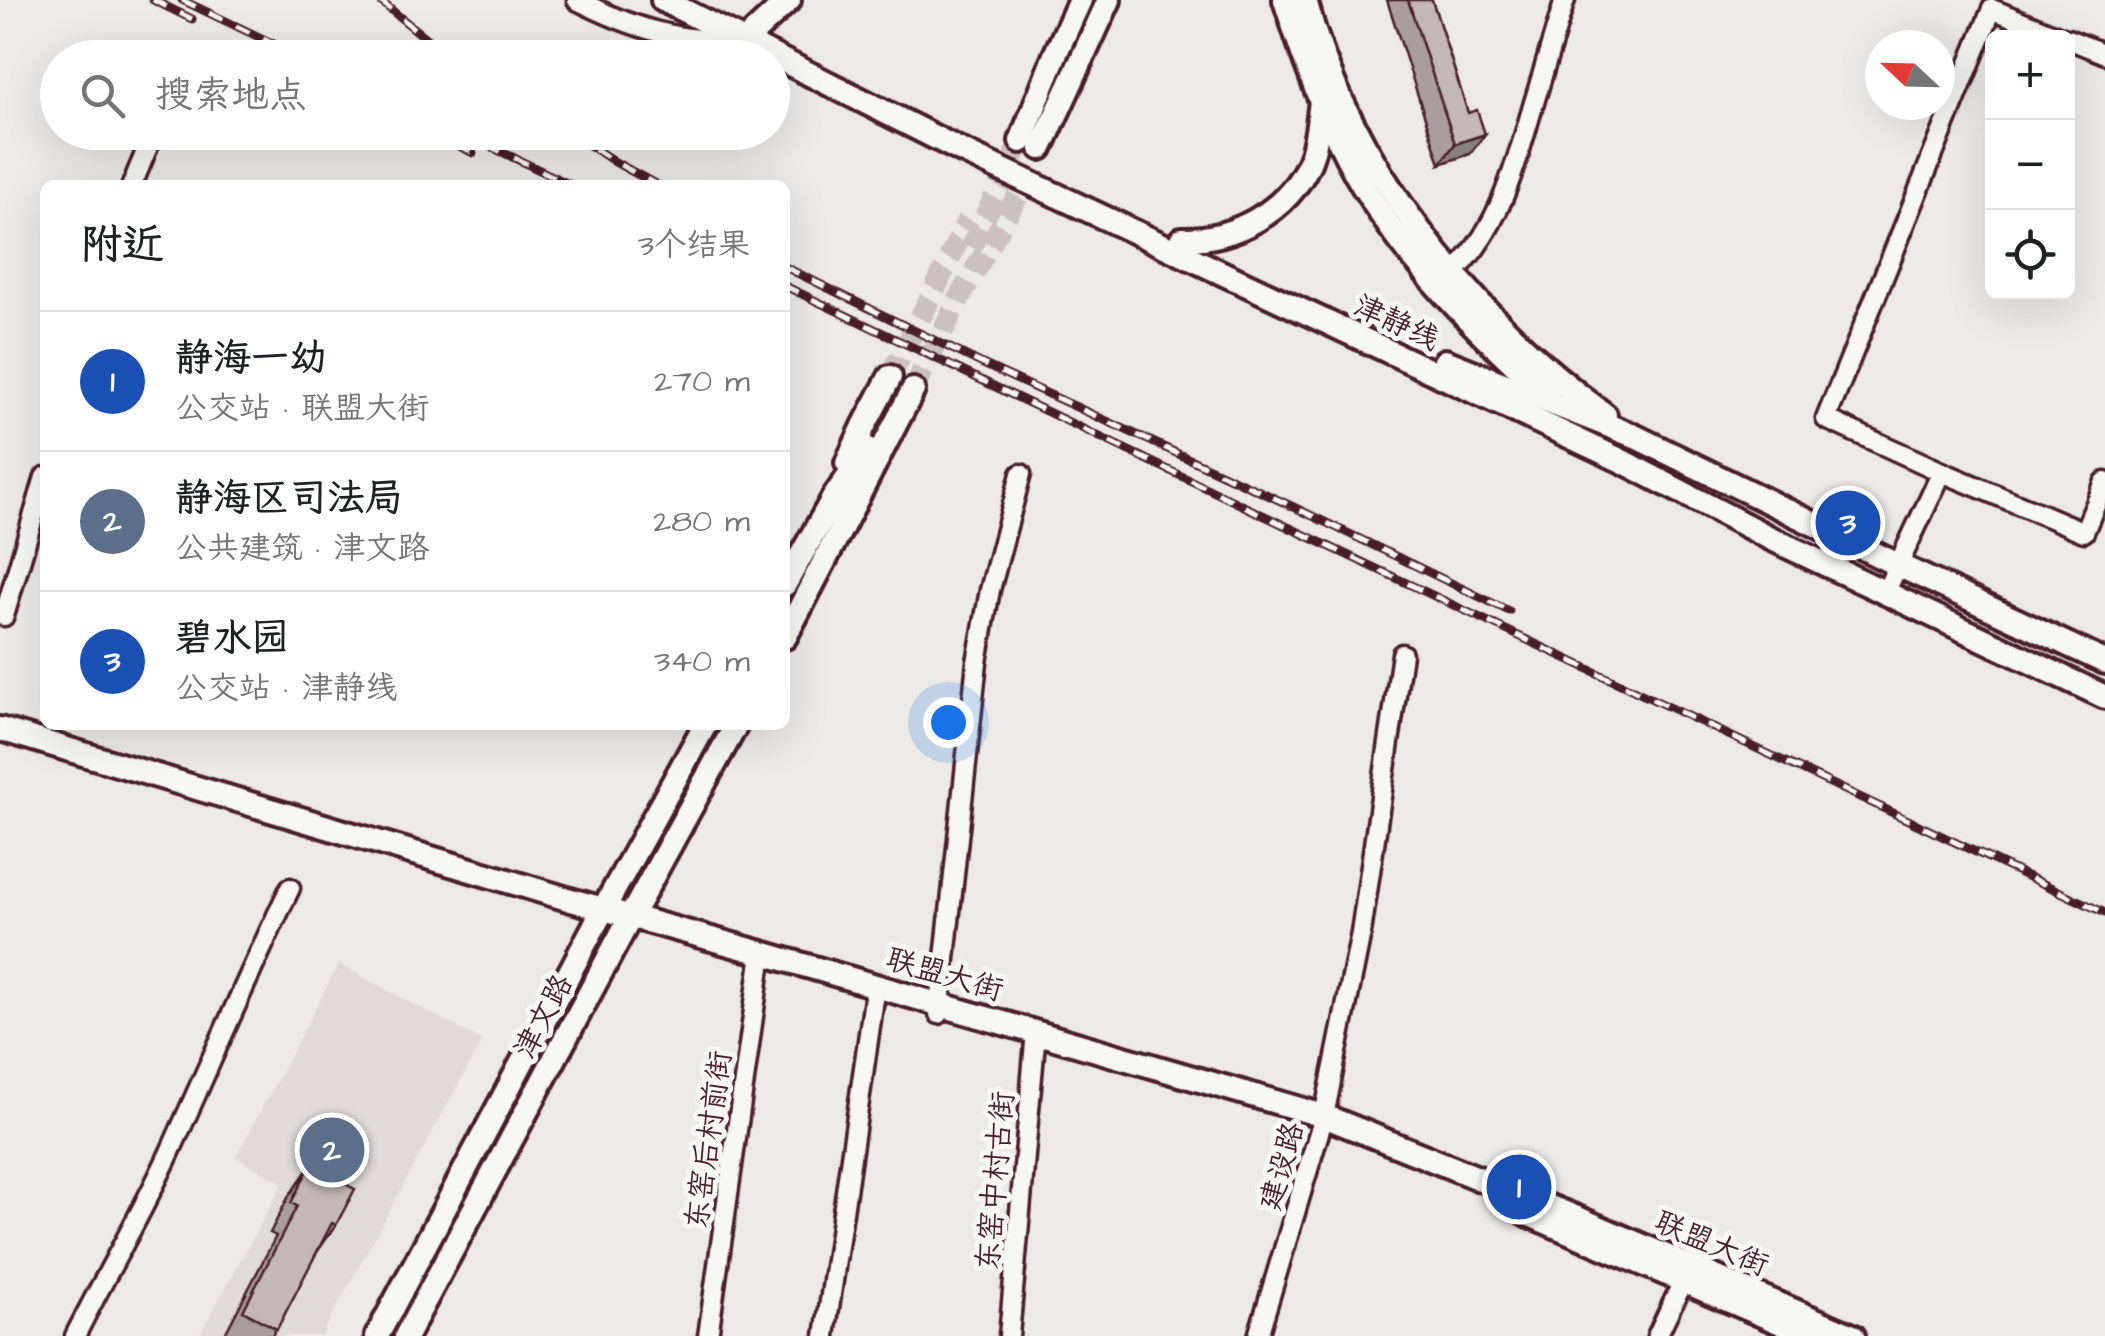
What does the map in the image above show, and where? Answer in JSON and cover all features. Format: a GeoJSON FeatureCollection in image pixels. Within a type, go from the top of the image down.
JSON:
{"type":"FeatureCollection","features":[{"type":"Feature","properties":{"kind":"main road","name":"津静线"},"geometry":{"type":"LineString","coordinates":[[663,0],[752,36]]}},
{"type":"Feature","properties":{"kind":"main road","name":"津静线"},"geometry":{"type":"LineString","coordinates":[[694,0],[760,40]]}},
{"type":"Feature","properties":{"kind":"main road"},"geometry":{"type":"LineString","coordinates":[[1080,0],[1023,141],[1109,0]]}},
{"type":"Feature","properties":{"kind":"main road"},"geometry":{"type":"LineString","coordinates":[[1285,0],[1340,145],[1363,187],[1408,251],[1495,318],[1552,374],[1632,435]]}},
{"type":"Feature","properties":{"kind":"main road"},"geometry":{"type":"LineString","coordinates":[[1304,0],[1323,63],[1348,116],[1470,322],[1622,461]]}},
{"type":"Feature","properties":{"kind":"main road"},"geometry":{"type":"LineString","coordinates":[[752,36],[781,2]]}},
{"type":"Feature","properties":{"kind":"main road","name":"津静线"},"geometry":{"type":"LineString","coordinates":[[790,55],[962,143],[1622,461],[1768,537],[2105,697]]}},
{"type":"Feature","properties":{"kind":"main road"},"geometry":{"type":"LineString","coordinates":[[1182,238],[1202,239],[1237,231],[1286,198],[1309,164],[1315,145],[1323,63]]}},
{"type":"Feature","properties":{"kind":"main road","name":"津静线"},"geometry":{"type":"LineString","coordinates":[[1058,189],[1182,238],[1465,370],[1632,435],[2105,662]]}},
{"type":"Feature","properties":{"kind":"main road"},"geometry":{"type":"LineString","coordinates":[[790,575],[834,497],[908,387],[893,461],[840,555],[808,595],[790,628]]}},
{"type":"Feature","properties":{"kind":"main road"},"geometry":{"type":"LineString","coordinates":[[0,729],[601,914]]}},
{"type":"Feature","properties":{"kind":"main road","name":"津文路"},"geometry":{"type":"LineString","coordinates":[[377,1336],[702,730]]}},
{"type":"Feature","properties":{"kind":"main road","name":"津文路"},"geometry":{"type":"LineString","coordinates":[[406,1336],[733,730]]}},
{"type":"Feature","properties":{"kind":"main road"},"geometry":{"type":"LineString","coordinates":[[0,737],[601,914],[1036,1036],[1324,1124],[1687,1274],[1811,1336]]}},
{"type":"Feature","properties":{"kind":"main road","name":"联盟大街"},"geometry":{"type":"LineString","coordinates":[[1687,1274],[1853,1336]]}},
{"type":"Feature","properties":{"kind":"street"},"geometry":{"type":"LineString","coordinates":[[578,0],[610,16],[666,35],[700,40]]}},
{"type":"Feature","properties":{"kind":"street"},"geometry":{"type":"LineString","coordinates":[[1446,279],[1483,236],[1510,180],[1565,0]]}},
{"type":"Feature","properties":{"kind":"street"},"geometry":{"type":"LineString","coordinates":[[2045,30],[1992,9],[1826,419],[2084,532],[2105,482]]}},
{"type":"Feature","properties":{"kind":"street"},"geometry":{"type":"LineString","coordinates":[[727,40],[752,36]]}},
{"type":"Feature","properties":{"kind":"street"},"geometry":{"type":"LineString","coordinates":[[2075,42],[2105,54]]}},
{"type":"Feature","properties":{"kind":"street"},"geometry":{"type":"LineString","coordinates":[[134,180],[146,150]]}},
{"type":"Feature","properties":{"kind":"street"},"geometry":{"type":"LineString","coordinates":[[1884,593],[1942,472]]}},
{"type":"Feature","properties":{"kind":"street"},"geometry":{"type":"LineString","coordinates":[[940,1009],[977,662],[990,590],[1021,474]]}},
{"type":"Feature","properties":{"kind":"street"},"geometry":{"type":"LineString","coordinates":[[4,616],[40,494]]}},
{"type":"Feature","properties":{"kind":"street"},"geometry":{"type":"LineString","coordinates":[[1324,1124],[1361,934],[1402,654]]}},
{"type":"Feature","properties":{"kind":"street"},"geometry":{"type":"LineString","coordinates":[[75,1336],[162,1169],[290,888]]}},
{"type":"Feature","properties":{"kind":"street","name":"东窑后村前街"},"geometry":{"type":"LineString","coordinates":[[708,1336],[761,958]]}},
{"type":"Feature","properties":{"kind":"street"},"geometry":{"type":"LineString","coordinates":[[826,1336],[875,990]]}},
{"type":"Feature","properties":{"kind":"street","name":"东窑中村古街"},"geometry":{"type":"LineString","coordinates":[[1008,1336],[1036,1036]]}},
{"type":"Feature","properties":{"kind":"street","name":"建设路"},"geometry":{"type":"LineString","coordinates":[[1258,1336],[1324,1124]]}},
{"type":"Feature","properties":{"kind":"street","name":"建设路"},"geometry":{"type":"LineString","coordinates":[[1268,1336],[1324,1154],[1324,1124]]}},
{"type":"Feature","properties":{"kind":"street"},"geometry":{"type":"LineString","coordinates":[[1657,1336],[1687,1274]]}},
{"type":"Feature","properties":{"kind":"shaded area"},"geometry":{"type":"Polygon","coordinates":[[[339,964],[482,1041],[321,1336],[199,1336],[283,1183],[236,1157],[339,964]]]}},
{"type":"Feature","properties":{"kind":"building"},"geometry":{"type":"Polygon","coordinates":[[[1408,0],[1432,0],[1468,113],[1477,110],[1485,134],[1455,144],[1408,0]]]}},
{"type":"Feature","properties":{"kind":"building"},"geometry":{"type":"Polygon","coordinates":[[[310,1166],[355,1189],[336,1225],[332,1223],[277,1329],[243,1311],[297,1206],[291,1203],[310,1166]]]}},
{"type":"Feature","properties":{"kind":"tunnel"},"geometry":{"type":"LineString","coordinates":[[971,247],[1021,141]]}},
{"type":"Feature","properties":{"kind":"tunnel"},"geometry":{"type":"LineString","coordinates":[[913,390],[1041,148]]}},
{"type":"Feature","properties":{"kind":"tunnel"},"geometry":{"type":"LineString","coordinates":[[890,377],[968,219]]}},
{"type":"Feature","properties":{"kind":"railway"},"geometry":{"type":"LineString","coordinates":[[153,0],[192,19]]}},
{"type":"Feature","properties":{"kind":"railway"},"geometry":{"type":"LineString","coordinates":[[182,0],[265,40]]}},
{"type":"Feature","properties":{"kind":"railway"},"geometry":{"type":"LineString","coordinates":[[379,0],[428,40]]}},
{"type":"Feature","properties":{"kind":"railway"},"geometry":{"type":"LineString","coordinates":[[467,150],[473,153]]}},
{"type":"Feature","properties":{"kind":"railway"},"geometry":{"type":"LineString","coordinates":[[498,150],[561,180]]}},
{"type":"Feature","properties":{"kind":"railway"},"geometry":{"type":"LineString","coordinates":[[597,150],[648,180]]}},
{"type":"Feature","properties":{"kind":"railway"},"geometry":{"type":"LineString","coordinates":[[790,269],[1509,611]]}},
{"type":"Feature","properties":{"kind":"railway"},"geometry":{"type":"LineString","coordinates":[[790,288],[2105,913]]}},
{"type":"Feature","properties":{"kind":"place","name":"碧水园"},"geometry":{"type":"Point","coordinates":[1848,523]}},
{"type":"Feature","properties":{"kind":"place","name":"静海区司法局"},"geometry":{"type":"Point","coordinates":[332,1150]}},
{"type":"Feature","properties":{"kind":"place","name":"静海一幼"},"geometry":{"type":"Point","coordinates":[1519,1187]}}]}
